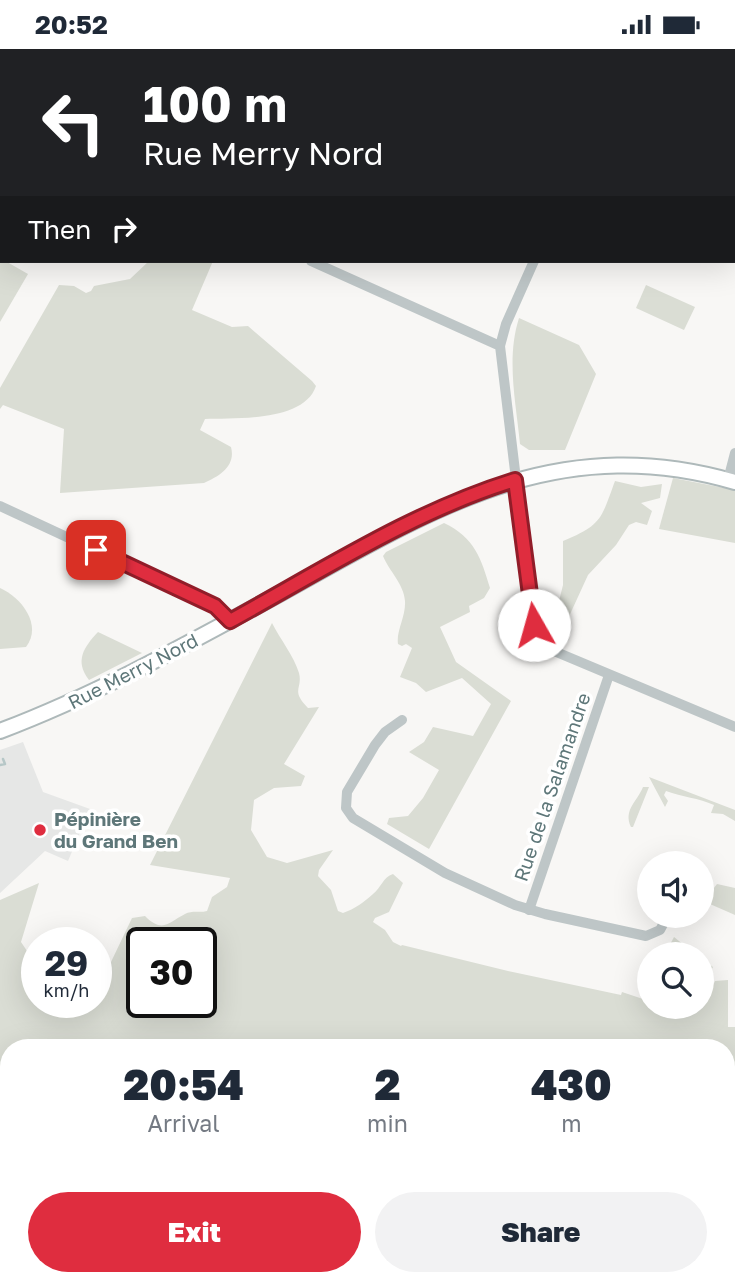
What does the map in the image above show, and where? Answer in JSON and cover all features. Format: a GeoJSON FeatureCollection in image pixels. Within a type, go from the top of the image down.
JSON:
{"type":"FeatureCollection","features":[{"type":"Feature","properties":{"kind":"main road","name":"Rue Merry Nord"},"geometry":{"type":"LineString","coordinates":[[0,731],[105,687],[422,516],[468,496],[515,480],[554,471],[612,466],[670,468],[731,481]]}},
{"type":"Feature","properties":{"kind":"street"},"geometry":{"type":"LineString","coordinates":[[315,263],[500,346]]}},
{"type":"Feature","properties":{"kind":"street"},"geometry":{"type":"LineString","coordinates":[[533,263],[506,324],[500,346],[536,636],[547,650],[735,727]]}},
{"type":"Feature","properties":{"kind":"street"},"geometry":{"type":"LineString","coordinates":[[731,481],[735,453]]}},
{"type":"Feature","properties":{"kind":"street"},"geometry":{"type":"LineString","coordinates":[[0,506],[215,606],[230,621]]}},
{"type":"Feature","properties":{"kind":"street","name":"Rue de la Salamandre"},"geometry":{"type":"LineString","coordinates":[[529,910],[609,675]]}},
{"type":"Feature","properties":{"kind":"street"},"geometry":{"type":"LineString","coordinates":[[402,720],[385,732],[375,745],[346,796],[347,812],[356,821],[452,877],[529,910],[646,936],[661,928]]}},
{"type":"Feature","properties":{"kind":"shaded area"},"geometry":{"type":"Polygon","coordinates":[[[0,263],[9,263],[28,274],[0,322],[0,263]]]}},
{"type":"Feature","properties":{"kind":"shaded area"},"geometry":{"type":"Polygon","coordinates":[[[147,263],[212,263],[192,310],[232,327],[248,326],[316,386],[309,398],[284,412],[250,418],[205,419],[200,430],[231,447],[232,454],[229,465],[216,477],[204,483],[60,493],[64,429],[3,405],[0,409],[0,388],[59,285],[74,286],[86,293],[94,286],[130,279],[147,263]]]}},
{"type":"Feature","properties":{"kind":"shaded area"},"geometry":{"type":"Polygon","coordinates":[[[646,285],[695,307],[684,330],[636,308],[646,285]]]}},
{"type":"Feature","properties":{"kind":"shaded area"},"geometry":{"type":"Polygon","coordinates":[[[519,318],[579,345],[596,374],[565,450],[529,450],[520,444],[513,365],[519,318]]]}},
{"type":"Feature","properties":{"kind":"shaded area"},"geometry":{"type":"Polygon","coordinates":[[[673,478],[735,490],[735,543],[659,529],[673,478]]]}},
{"type":"Feature","properties":{"kind":"shaded area"},"geometry":{"type":"Polygon","coordinates":[[[615,481],[641,487],[662,484],[660,498],[641,503],[652,511],[647,525],[636,522],[629,525],[616,545],[588,575],[566,623],[555,617],[563,585],[563,541],[593,525],[603,512],[615,481]]]}},
{"type":"Feature","properties":{"kind":"shaded area"},"geometry":{"type":"Polygon","coordinates":[[[444,523],[470,542],[490,588],[484,598],[469,606],[470,612],[440,627],[456,662],[511,701],[429,849],[387,824],[389,818],[408,816],[423,798],[439,770],[409,752],[424,742],[433,727],[473,736],[491,704],[462,678],[426,692],[416,683],[400,677],[412,648],[406,644],[398,644],[405,607],[404,595],[383,556],[444,523]]]}},
{"type":"Feature","properties":{"kind":"shaded area"},"geometry":{"type":"Polygon","coordinates":[[[0,588],[22,605],[31,621],[31,639],[26,647],[0,649],[0,588]]]}},
{"type":"Feature","properties":{"kind":"shaded area"},"geometry":{"type":"Polygon","coordinates":[[[272,623],[297,667],[300,697],[308,708],[319,707],[284,764],[305,776],[301,786],[274,788],[254,800],[251,830],[267,857],[287,863],[333,850],[319,870],[318,876],[331,890],[338,911],[343,913],[366,900],[393,874],[403,883],[389,912],[375,918],[373,922],[385,930],[393,942],[508,971],[621,995],[622,992],[637,997],[637,1019],[714,1019],[714,983],[728,980],[728,1027],[735,1027],[735,1039],[0,1039],[0,900],[39,883],[26,927],[21,927],[21,1018],[112,1018],[112,960],[126,931],[126,1018],[217,1018],[217,927],[128,927],[132,918],[145,916],[157,924],[166,925],[188,913],[207,911],[212,897],[227,887],[230,878],[150,865],[272,623]]]}},
{"type":"Feature","properties":{"kind":"shaded area"},"geometry":{"type":"Polygon","coordinates":[[[98,632],[142,653],[89,680],[82,667],[82,660],[89,643],[98,632]]]}},
{"type":"Feature","properties":{"kind":"shaded area","name":"Pépinière du Grand Ben"},"geometry":{"type":"Polygon","coordinates":[[[23,742],[43,792],[90,809],[68,861],[45,851],[0,893],[0,750],[23,742]]]}},
{"type":"Feature","properties":{"kind":"shaded area"},"geometry":{"type":"Polygon","coordinates":[[[649,777],[735,810],[735,821],[723,814],[711,813],[714,805],[666,791],[664,795],[668,801],[665,807],[649,777]]]}},
{"type":"Feature","properties":{"kind":"shaded area"},"geometry":{"type":"Polygon","coordinates":[[[643,787],[649,787],[631,827],[630,811],[643,787]]]}},
{"type":"Feature","properties":{"kind":"shaded area"},"geometry":{"type":"Polygon","coordinates":[[[717,884],[735,888],[735,915],[714,906],[714,888],[717,884]]]}},
{"type":"Feature","properties":{"kind":"waterway"},"geometry":{"type":"LineString","coordinates":[[0,765],[5,764],[3,759]]}},
{"type":"Feature","properties":{"kind":"place","name":"Pépinière du Grand Ben"},"geometry":{"type":"Point","coordinates":[40,830]}},
{"type":"Feature","properties":{"kind":"route"},"geometry":{"type":"LineString","coordinates":[[96,550],[215,606],[230,621],[444,505],[515,480],[534,625]]}}]}
